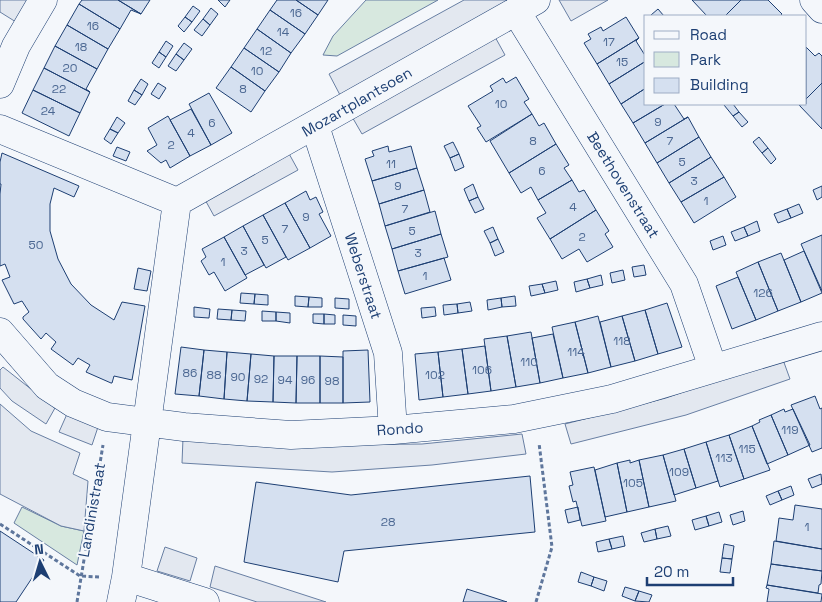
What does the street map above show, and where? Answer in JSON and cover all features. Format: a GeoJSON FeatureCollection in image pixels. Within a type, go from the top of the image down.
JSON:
{"type":"FeatureCollection","features":[{"type":"Feature","properties":{"kind":"street"},"geometry":{"type":"LineString","coordinates":[[0,84],[16,46],[43,0]]}},
{"type":"Feature","properties":{"kind":"street"},"geometry":{"type":"LineString","coordinates":[[814,0],[822,9]]}},
{"type":"Feature","properties":{"kind":"street","name":"Mozartplantsoen"},"geometry":{"type":"LineString","coordinates":[[177,202],[526,6]]}},
{"type":"Feature","properties":{"kind":"street","name":"Beethovenstraat"},"geometry":{"type":"LineString","coordinates":[[526,6],[684,284],[713,368]]}},
{"type":"Feature","properties":{"kind":"street","name":"Weberstraat"},"geometry":{"type":"LineString","coordinates":[[315,126],[388,353],[393,430]]}},
{"type":"Feature","properties":{"kind":"street"},"geometry":{"type":"LineString","coordinates":[[0,129],[177,202],[123,590],[205,602]]}},
{"type":"Feature","properties":{"kind":"street","name":"Rondo"},"geometry":{"type":"LineString","coordinates":[[0,332],[47,386],[73,403],[107,417],[291,435],[393,430],[514,419],[536,415],[612,399],[822,336]]}},
{"type":"Feature","properties":{"kind":"path"},"geometry":{"type":"LineString","coordinates":[[536,415],[552,547],[536,602]]}},
{"type":"Feature","properties":{"kind":"path","name":"Landinistraat"},"geometry":{"type":"LineString","coordinates":[[77,602],[107,417]]}},
{"type":"Feature","properties":{"kind":"path"},"geometry":{"type":"LineString","coordinates":[[0,524],[80,576],[123,590]]}},
{"type":"Feature","properties":{"kind":"green space"},"geometry":{"type":"Polygon","coordinates":[[[366,0],[438,0],[337,56],[323,55],[333,36],[366,0]]]}},
{"type":"Feature","properties":{"kind":"green space"},"geometry":{"type":"Polygon","coordinates":[[[22,507],[61,526],[84,531],[77,565],[14,523],[22,507]]]}},
{"type":"Feature","properties":{"kind":"shaded area"},"geometry":{"type":"Polygon","coordinates":[[[0,0],[28,0],[16,22],[0,12],[0,0]]]}},
{"type":"Feature","properties":{"kind":"shaded area"},"geometry":{"type":"Polygon","coordinates":[[[464,0],[512,0],[340,95],[329,74],[464,0]]]}},
{"type":"Feature","properties":{"kind":"shaded area"},"geometry":{"type":"Polygon","coordinates":[[[559,0],[608,0],[571,21],[559,0]]]}},
{"type":"Feature","properties":{"kind":"shaded area"},"geometry":{"type":"Polygon","coordinates":[[[494,35],[505,55],[362,134],[351,115],[494,35]]]}},
{"type":"Feature","properties":{"kind":"shaded area"},"geometry":{"type":"Polygon","coordinates":[[[287,150],[298,170],[214,216],[203,196],[287,150]]]}},
{"type":"Feature","properties":{"kind":"shaded area"},"geometry":{"type":"Polygon","coordinates":[[[782,357],[790,379],[686,415],[571,444],[565,424],[666,398],[782,357]]]}},
{"type":"Feature","properties":{"kind":"shaded area"},"geometry":{"type":"Polygon","coordinates":[[[3,367],[55,408],[46,424],[12,401],[0,388],[0,370],[3,367]]]}},
{"type":"Feature","properties":{"kind":"shaded area"},"geometry":{"type":"Polygon","coordinates":[[[0,404],[31,431],[80,453],[73,474],[88,481],[84,531],[61,526],[0,494],[0,404]]]}},
{"type":"Feature","properties":{"kind":"shaded area"},"geometry":{"type":"Polygon","coordinates":[[[67,414],[98,427],[92,445],[59,432],[67,414]]]}},
{"type":"Feature","properties":{"kind":"shaded area"},"geometry":{"type":"Polygon","coordinates":[[[522,434],[526,454],[432,465],[332,472],[182,463],[183,438],[319,445],[422,444],[522,434]]]}},
{"type":"Feature","properties":{"kind":"shaded area"},"geometry":{"type":"Polygon","coordinates":[[[165,547],[197,558],[190,581],[157,571],[165,547]]]}},
{"type":"Feature","properties":{"kind":"shaded area"},"geometry":{"type":"Polygon","coordinates":[[[215,566],[326,602],[257,602],[210,587],[215,566]]]}},
{"type":"Feature","properties":{"kind":"building"},"geometry":{"type":"Polygon","coordinates":[[[82,0],[118,0],[141,14],[131,10],[120,29],[79,4],[82,0]]]}},
{"type":"Feature","properties":{"kind":"building"},"geometry":{"type":"Polygon","coordinates":[[[118,0],[150,0],[141,14],[118,0]]]}},
{"type":"Feature","properties":{"kind":"building"},"geometry":{"type":"Polygon","coordinates":[[[218,0],[230,0],[225,7],[218,0]]]}},
{"type":"Feature","properties":{"kind":"building"},"geometry":{"type":"Polygon","coordinates":[[[277,0],[296,0],[318,15],[305,34],[270,10],[277,0]]]}},
{"type":"Feature","properties":{"kind":"building"},"geometry":{"type":"Polygon","coordinates":[[[296,0],[328,0],[318,15],[296,0]]]}},
{"type":"Feature","properties":{"kind":"building"},"geometry":{"type":"Polygon","coordinates":[[[692,0],[741,0],[726,15],[706,15],[692,0]]]}},
{"type":"Feature","properties":{"kind":"building"},"geometry":{"type":"Polygon","coordinates":[[[741,0],[768,0],[782,14],[781,15],[726,15],[741,0]]]}},
{"type":"Feature","properties":{"kind":"building"},"geometry":{"type":"Polygon","coordinates":[[[79,4],[120,29],[108,49],[67,25],[79,4]]]}},
{"type":"Feature","properties":{"kind":"building"},"geometry":{"type":"Polygon","coordinates":[[[193,6],[200,11],[192,22],[185,17],[193,6]]]}},
{"type":"Feature","properties":{"kind":"building"},"geometry":{"type":"Polygon","coordinates":[[[211,8],[218,14],[210,25],[203,19],[211,8]]]}},
{"type":"Feature","properties":{"kind":"building"},"geometry":{"type":"Polygon","coordinates":[[[658,9],[663,15],[651,15],[658,9]]]}},
{"type":"Feature","properties":{"kind":"building"},"geometry":{"type":"Polygon","coordinates":[[[270,10],[305,34],[291,53],[257,29],[270,10]]]}},
{"type":"Feature","properties":{"kind":"building"},"geometry":{"type":"Polygon","coordinates":[[[185,17],[192,22],[184,32],[178,26],[185,17]]]}},
{"type":"Feature","properties":{"kind":"building"},"geometry":{"type":"Polygon","coordinates":[[[626,17],[639,38],[597,64],[584,43],[591,39],[588,34],[601,27],[603,31],[626,17]]]}},
{"type":"Feature","properties":{"kind":"building"},"geometry":{"type":"Polygon","coordinates":[[[203,19],[210,25],[202,36],[194,30],[203,19]]]}},
{"type":"Feature","properties":{"kind":"building"},"geometry":{"type":"Polygon","coordinates":[[[67,25],[108,49],[97,69],[55,46],[67,25]]]}},
{"type":"Feature","properties":{"kind":"building"},"geometry":{"type":"Polygon","coordinates":[[[257,29],[291,53],[279,72],[244,48],[257,29]]]}},
{"type":"Feature","properties":{"kind":"building"},"geometry":{"type":"Polygon","coordinates":[[[639,38],[636,41],[644,54],[644,62],[609,84],[597,64],[639,38]]]}},
{"type":"Feature","properties":{"kind":"building"},"geometry":{"type":"Polygon","coordinates":[[[166,41],[173,46],[166,57],[159,52],[166,41]]]}},
{"type":"Feature","properties":{"kind":"building"},"geometry":{"type":"Polygon","coordinates":[[[184,43],[192,49],[184,60],[176,54],[184,43]]]}},
{"type":"Feature","properties":{"kind":"building"},"geometry":{"type":"Polygon","coordinates":[[[55,46],[97,69],[86,89],[90,92],[44,68],[55,46]]]}},
{"type":"Feature","properties":{"kind":"building"},"geometry":{"type":"Polygon","coordinates":[[[244,48],[279,72],[265,91],[231,67],[244,48]]]}},
{"type":"Feature","properties":{"kind":"building"},"geometry":{"type":"Polygon","coordinates":[[[807,48],[815,56],[819,53],[822,56],[822,83],[807,98],[807,48]]]}},
{"type":"Feature","properties":{"kind":"building"},"geometry":{"type":"Polygon","coordinates":[[[159,52],[166,57],[159,68],[152,63],[159,52]]]}},
{"type":"Feature","properties":{"kind":"building"},"geometry":{"type":"Polygon","coordinates":[[[176,54],[184,60],[176,71],[168,66],[176,54]]]}},
{"type":"Feature","properties":{"kind":"building"},"geometry":{"type":"Polygon","coordinates":[[[644,62],[644,89],[621,104],[609,84],[644,62]]]}},
{"type":"Feature","properties":{"kind":"building"},"geometry":{"type":"Polygon","coordinates":[[[231,67],[265,91],[251,112],[216,88],[231,67]]]}},
{"type":"Feature","properties":{"kind":"building"},"geometry":{"type":"Polygon","coordinates":[[[44,68],[90,92],[80,113],[33,90],[44,68]]]}},
{"type":"Feature","properties":{"kind":"building"},"geometry":{"type":"Polygon","coordinates":[[[516,77],[529,99],[524,102],[532,114],[486,142],[477,128],[481,126],[468,106],[493,91],[490,86],[503,78],[506,83],[516,77]]]}},
{"type":"Feature","properties":{"kind":"building"},"geometry":{"type":"Polygon","coordinates":[[[141,79],[148,84],[142,95],[134,90],[141,79]]]}},
{"type":"Feature","properties":{"kind":"building"},"geometry":{"type":"Polygon","coordinates":[[[158,83],[166,88],[159,99],[151,94],[158,83]]]}},
{"type":"Feature","properties":{"kind":"building"},"geometry":{"type":"Polygon","coordinates":[[[822,83],[822,129],[799,105],[807,105],[807,98],[822,83]]]}},
{"type":"Feature","properties":{"kind":"building"},"geometry":{"type":"Polygon","coordinates":[[[644,89],[644,105],[663,105],[633,123],[621,104],[644,89]]]}},
{"type":"Feature","properties":{"kind":"building"},"geometry":{"type":"Polygon","coordinates":[[[33,90],[80,113],[69,136],[22,113],[33,90]]]}},
{"type":"Feature","properties":{"kind":"building"},"geometry":{"type":"Polygon","coordinates":[[[134,90],[142,95],[135,105],[128,101],[134,90]]]}},
{"type":"Feature","properties":{"kind":"building"},"geometry":{"type":"Polygon","coordinates":[[[209,93],[232,133],[211,145],[189,104],[209,93]]]}},
{"type":"Feature","properties":{"kind":"building"},"geometry":{"type":"Polygon","coordinates":[[[663,105],[675,105],[684,119],[688,117],[645,143],[633,123],[663,105]]]}},
{"type":"Feature","properties":{"kind":"building"},"geometry":{"type":"Polygon","coordinates":[[[724,105],[734,105],[739,112],[733,116],[724,105]]]}},
{"type":"Feature","properties":{"kind":"building"},"geometry":{"type":"Polygon","coordinates":[[[191,109],[211,145],[190,156],[170,120],[191,109]]]}},
{"type":"Feature","properties":{"kind":"building"},"geometry":{"type":"Polygon","coordinates":[[[739,112],[748,122],[742,127],[733,116],[739,112]]]}},
{"type":"Feature","properties":{"kind":"building"},"geometry":{"type":"Polygon","coordinates":[[[532,114],[539,126],[544,123],[556,144],[509,173],[490,141],[532,114]]]}},
{"type":"Feature","properties":{"kind":"building"},"geometry":{"type":"Polygon","coordinates":[[[168,116],[190,156],[170,168],[166,160],[161,163],[147,151],[157,145],[148,128],[168,116]]]}},
{"type":"Feature","properties":{"kind":"building"},"geometry":{"type":"Polygon","coordinates":[[[117,117],[125,123],[118,133],[110,129],[117,117]]]}},
{"type":"Feature","properties":{"kind":"building"},"geometry":{"type":"Polygon","coordinates":[[[688,117],[699,137],[657,163],[645,143],[688,117]]]}},
{"type":"Feature","properties":{"kind":"building"},"geometry":{"type":"Polygon","coordinates":[[[110,129],[118,133],[111,144],[104,139],[110,129]]]}},
{"type":"Feature","properties":{"kind":"building"},"geometry":{"type":"Polygon","coordinates":[[[699,137],[711,157],[669,183],[657,163],[699,137]]]}},
{"type":"Feature","properties":{"kind":"building"},"geometry":{"type":"Polygon","coordinates":[[[759,137],[768,148],[762,153],[753,142],[759,137]]]}},
{"type":"Feature","properties":{"kind":"building"},"geometry":{"type":"Polygon","coordinates":[[[453,142],[459,154],[450,158],[444,146],[453,142]]]}},
{"type":"Feature","properties":{"kind":"building"},"geometry":{"type":"Polygon","coordinates":[[[556,144],[569,165],[564,168],[572,180],[538,200],[531,187],[521,193],[509,173],[556,144]]]}},
{"type":"Feature","properties":{"kind":"building"},"geometry":{"type":"Polygon","coordinates":[[[388,146],[389,152],[411,146],[417,168],[372,181],[365,159],[374,156],[372,151],[388,146]]]}},
{"type":"Feature","properties":{"kind":"building"},"geometry":{"type":"Polygon","coordinates":[[[117,147],[130,152],[126,161],[113,156],[117,147]]]}},
{"type":"Feature","properties":{"kind":"building"},"geometry":{"type":"Polygon","coordinates":[[[768,148],[776,159],[771,164],[762,153],[768,148]]]}},
{"type":"Feature","properties":{"kind":"building"},"geometry":{"type":"Polygon","coordinates":[[[2,153],[79,186],[74,197],[54,188],[50,204],[50,231],[58,259],[71,284],[91,305],[114,320],[122,302],[145,306],[132,380],[114,376],[111,383],[86,372],[90,365],[78,358],[73,365],[51,349],[56,342],[46,333],[41,339],[23,319],[29,312],[22,301],[14,304],[2,280],[10,277],[5,264],[0,266],[0,162],[2,153]]]}},
{"type":"Feature","properties":{"kind":"building"},"geometry":{"type":"Polygon","coordinates":[[[459,154],[464,167],[455,171],[450,158],[459,154]]]}},
{"type":"Feature","properties":{"kind":"building"},"geometry":{"type":"Polygon","coordinates":[[[711,157],[724,177],[681,202],[669,183],[711,157]]]}},
{"type":"Feature","properties":{"kind":"building"},"geometry":{"type":"Polygon","coordinates":[[[417,168],[424,190],[379,204],[372,181],[417,168]]]}},
{"type":"Feature","properties":{"kind":"building"},"geometry":{"type":"Polygon","coordinates":[[[724,177],[736,197],[694,223],[681,202],[724,177]]]}},
{"type":"Feature","properties":{"kind":"building"},"geometry":{"type":"Polygon","coordinates":[[[572,180],[579,192],[584,190],[596,210],[550,239],[537,218],[546,213],[538,200],[572,180]]]}},
{"type":"Feature","properties":{"kind":"building"},"geometry":{"type":"Polygon","coordinates":[[[473,184],[478,197],[469,201],[464,189],[473,184]]]}},
{"type":"Feature","properties":{"kind":"building"},"geometry":{"type":"Polygon","coordinates":[[[822,186],[822,197],[817,200],[813,190],[822,186]]]}},
{"type":"Feature","properties":{"kind":"building"},"geometry":{"type":"Polygon","coordinates":[[[424,190],[430,212],[385,226],[379,204],[424,190]]]}},
{"type":"Feature","properties":{"kind":"building"},"geometry":{"type":"Polygon","coordinates":[[[306,191],[310,200],[316,197],[323,212],[319,214],[331,236],[310,248],[285,203],[306,191]]]}},
{"type":"Feature","properties":{"kind":"building"},"geometry":{"type":"Polygon","coordinates":[[[478,197],[484,209],[475,213],[469,201],[478,197]]]}},
{"type":"Feature","properties":{"kind":"building"},"geometry":{"type":"Polygon","coordinates":[[[285,203],[310,248],[288,260],[263,215],[285,203]]]}},
{"type":"Feature","properties":{"kind":"building"},"geometry":{"type":"Polygon","coordinates":[[[799,204],[803,213],[791,218],[787,209],[799,204]]]}},
{"type":"Feature","properties":{"kind":"building"},"geometry":{"type":"Polygon","coordinates":[[[787,209],[791,218],[778,223],[774,214],[787,209]]]}},
{"type":"Feature","properties":{"kind":"building"},"geometry":{"type":"Polygon","coordinates":[[[596,210],[609,231],[605,234],[613,247],[587,262],[579,249],[562,259],[550,239],[596,210]]]}},
{"type":"Feature","properties":{"kind":"building"},"geometry":{"type":"Polygon","coordinates":[[[435,211],[441,234],[392,249],[385,226],[435,211]]]}},
{"type":"Feature","properties":{"kind":"building"},"geometry":{"type":"Polygon","coordinates":[[[263,215],[286,257],[266,268],[243,226],[263,215]]]}},
{"type":"Feature","properties":{"kind":"building"},"geometry":{"type":"Polygon","coordinates":[[[757,221],[760,231],[748,236],[744,227],[757,221]]]}},
{"type":"Feature","properties":{"kind":"building"},"geometry":{"type":"Polygon","coordinates":[[[243,226],[264,265],[245,275],[224,237],[243,226]]]}},
{"type":"Feature","properties":{"kind":"building"},"geometry":{"type":"Polygon","coordinates":[[[493,227],[498,239],[490,243],[484,231],[493,227]]]}},
{"type":"Feature","properties":{"kind":"building"},"geometry":{"type":"Polygon","coordinates":[[[744,227],[748,236],[735,241],[731,232],[744,227]]]}},
{"type":"Feature","properties":{"kind":"building"},"geometry":{"type":"Polygon","coordinates":[[[441,234],[448,257],[398,271],[392,249],[441,234]]]}},
{"type":"Feature","properties":{"kind":"building"},"geometry":{"type":"Polygon","coordinates":[[[822,235],[822,291],[801,244],[822,235]]]}},
{"type":"Feature","properties":{"kind":"building"},"geometry":{"type":"Polygon","coordinates":[[[723,236],[726,245],[713,250],[710,241],[723,236]]]}},
{"type":"Feature","properties":{"kind":"building"},"geometry":{"type":"Polygon","coordinates":[[[224,237],[247,278],[225,291],[214,272],[209,275],[201,261],[206,257],[202,249],[224,237]]]}},
{"type":"Feature","properties":{"kind":"building"},"geometry":{"type":"Polygon","coordinates":[[[498,239],[504,252],[495,256],[490,243],[498,239]]]}},
{"type":"Feature","properties":{"kind":"building"},"geometry":{"type":"Polygon","coordinates":[[[804,251],[822,293],[801,302],[784,260],[804,251]]]}},
{"type":"Feature","properties":{"kind":"building"},"geometry":{"type":"Polygon","coordinates":[[[781,253],[801,302],[778,311],[758,262],[781,253]]]}},
{"type":"Feature","properties":{"kind":"building"},"geometry":{"type":"Polygon","coordinates":[[[444,258],[451,280],[405,294],[398,271],[444,258]]]}},
{"type":"Feature","properties":{"kind":"building"},"geometry":{"type":"Polygon","coordinates":[[[758,262],[778,311],[756,320],[736,272],[758,262]]]}},
{"type":"Feature","properties":{"kind":"building"},"geometry":{"type":"Polygon","coordinates":[[[644,265],[646,275],[634,277],[632,267],[644,265]]]}},
{"type":"Feature","properties":{"kind":"building"},"geometry":{"type":"Polygon","coordinates":[[[138,268],[151,271],[147,291],[134,289],[138,268]]]}},
{"type":"Feature","properties":{"kind":"building"},"geometry":{"type":"Polygon","coordinates":[[[623,270],[625,280],[612,283],[610,273],[623,270]]]}},
{"type":"Feature","properties":{"kind":"building"},"geometry":{"type":"Polygon","coordinates":[[[601,275],[603,285],[590,288],[587,279],[601,275]]]}},
{"type":"Feature","properties":{"kind":"building"},"geometry":{"type":"Polygon","coordinates":[[[738,277],[756,320],[732,329],[716,286],[738,277]]]}},
{"type":"Feature","properties":{"kind":"building"},"geometry":{"type":"Polygon","coordinates":[[[587,279],[590,288],[576,292],[574,282],[587,279]]]}},
{"type":"Feature","properties":{"kind":"building"},"geometry":{"type":"Polygon","coordinates":[[[556,281],[558,290],[545,293],[542,284],[556,281]]]}},
{"type":"Feature","properties":{"kind":"building"},"geometry":{"type":"Polygon","coordinates":[[[542,284],[545,293],[531,296],[529,286],[542,284]]]}},
{"type":"Feature","properties":{"kind":"building"},"geometry":{"type":"Polygon","coordinates":[[[241,293],[255,294],[254,304],[240,303],[241,293]]]}},
{"type":"Feature","properties":{"kind":"building"},"geometry":{"type":"Polygon","coordinates":[[[255,294],[268,295],[268,305],[254,304],[255,294]]]}},
{"type":"Feature","properties":{"kind":"building"},"geometry":{"type":"Polygon","coordinates":[[[295,296],[309,297],[308,307],[295,306],[295,296]]]}},
{"type":"Feature","properties":{"kind":"building"},"geometry":{"type":"Polygon","coordinates":[[[515,296],[516,306],[502,307],[501,298],[515,296]]]}},
{"type":"Feature","properties":{"kind":"building"},"geometry":{"type":"Polygon","coordinates":[[[309,297],[322,298],[322,307],[308,307],[309,297]]]}},
{"type":"Feature","properties":{"kind":"building"},"geometry":{"type":"Polygon","coordinates":[[[335,298],[349,299],[349,309],[335,308],[335,298]]]}},
{"type":"Feature","properties":{"kind":"building"},"geometry":{"type":"Polygon","coordinates":[[[501,298],[502,307],[488,310],[487,300],[501,298]]]}},
{"type":"Feature","properties":{"kind":"building"},"geometry":{"type":"Polygon","coordinates":[[[470,302],[472,311],[458,313],[457,304],[470,302]]]}},
{"type":"Feature","properties":{"kind":"building"},"geometry":{"type":"Polygon","coordinates":[[[667,303],[682,347],[658,354],[645,310],[667,303]]]}},
{"type":"Feature","properties":{"kind":"building"},"geometry":{"type":"Polygon","coordinates":[[[457,304],[458,313],[444,315],[443,305],[457,304]]]}},
{"type":"Feature","properties":{"kind":"building"},"geometry":{"type":"Polygon","coordinates":[[[194,307],[210,309],[209,318],[194,317],[194,307]]]}},
{"type":"Feature","properties":{"kind":"building"},"geometry":{"type":"Polygon","coordinates":[[[435,307],[436,316],[422,318],[421,308],[435,307]]]}},
{"type":"Feature","properties":{"kind":"building"},"geometry":{"type":"Polygon","coordinates":[[[218,309],[232,310],[231,320],[217,319],[218,309]]]}},
{"type":"Feature","properties":{"kind":"building"},"geometry":{"type":"Polygon","coordinates":[[[232,310],[246,311],[245,321],[231,320],[232,310]]]}},
{"type":"Feature","properties":{"kind":"building"},"geometry":{"type":"Polygon","coordinates":[[[645,310],[658,354],[635,361],[622,316],[645,310]]]}},
{"type":"Feature","properties":{"kind":"building"},"geometry":{"type":"Polygon","coordinates":[[[262,311],[276,312],[276,321],[262,321],[262,311]]]}},
{"type":"Feature","properties":{"kind":"building"},"geometry":{"type":"Polygon","coordinates":[[[276,312],[290,313],[290,323],[276,321],[276,312]]]}},
{"type":"Feature","properties":{"kind":"building"},"geometry":{"type":"Polygon","coordinates":[[[313,314],[324,314],[324,324],[313,323],[313,314]]]}},
{"type":"Feature","properties":{"kind":"building"},"geometry":{"type":"Polygon","coordinates":[[[324,314],[335,315],[335,324],[324,324],[324,314]]]}},
{"type":"Feature","properties":{"kind":"building"},"geometry":{"type":"Polygon","coordinates":[[[343,315],[356,316],[356,326],[343,325],[343,315]]]}},
{"type":"Feature","properties":{"kind":"building"},"geometry":{"type":"Polygon","coordinates":[[[598,316],[611,367],[588,373],[575,322],[598,316]]]}},
{"type":"Feature","properties":{"kind":"building"},"geometry":{"type":"Polygon","coordinates":[[[622,316],[635,361],[611,367],[600,322],[622,316]]]}},
{"type":"Feature","properties":{"kind":"building"},"geometry":{"type":"Polygon","coordinates":[[[575,322],[588,373],[563,378],[552,327],[575,322]]]}},
{"type":"Feature","properties":{"kind":"building"},"geometry":{"type":"Polygon","coordinates":[[[531,332],[540,383],[516,387],[507,336],[531,332]]]}},
{"type":"Feature","properties":{"kind":"building"},"geometry":{"type":"Polygon","coordinates":[[[553,334],[563,378],[540,383],[532,338],[553,334]]]}},
{"type":"Feature","properties":{"kind":"building"},"geometry":{"type":"Polygon","coordinates":[[[507,336],[516,387],[491,391],[484,339],[507,336]]]}},
{"type":"Feature","properties":{"kind":"building"},"geometry":{"type":"Polygon","coordinates":[[[485,346],[491,391],[468,394],[462,349],[485,346]]]}},
{"type":"Feature","properties":{"kind":"building"},"geometry":{"type":"Polygon","coordinates":[[[181,347],[204,350],[199,396],[175,394],[181,347]]]}},
{"type":"Feature","properties":{"kind":"building"},"geometry":{"type":"Polygon","coordinates":[[[462,349],[468,394],[443,397],[438,352],[462,349]]]}},
{"type":"Feature","properties":{"kind":"building"},"geometry":{"type":"Polygon","coordinates":[[[204,350],[227,352],[224,399],[199,396],[204,350]]]}},
{"type":"Feature","properties":{"kind":"building"},"geometry":{"type":"Polygon","coordinates":[[[368,350],[370,402],[343,403],[343,351],[368,350]]]}},
{"type":"Feature","properties":{"kind":"building"},"geometry":{"type":"Polygon","coordinates":[[[227,352],[251,354],[247,401],[224,399],[227,352]]]}},
{"type":"Feature","properties":{"kind":"building"},"geometry":{"type":"Polygon","coordinates":[[[438,352],[443,397],[419,400],[415,354],[438,352]]]}},
{"type":"Feature","properties":{"kind":"building"},"geometry":{"type":"Polygon","coordinates":[[[251,354],[274,356],[273,402],[247,401],[251,354]]]}},
{"type":"Feature","properties":{"kind":"building"},"geometry":{"type":"Polygon","coordinates":[[[274,356],[297,356],[296,403],[273,402],[274,356]]]}},
{"type":"Feature","properties":{"kind":"building"},"geometry":{"type":"Polygon","coordinates":[[[297,356],[320,356],[320,403],[296,403],[297,356]]]}},
{"type":"Feature","properties":{"kind":"building"},"geometry":{"type":"Polygon","coordinates":[[[320,356],[343,357],[343,403],[320,403],[320,356]]]}},
{"type":"Feature","properties":{"kind":"building"},"geometry":{"type":"Polygon","coordinates":[[[815,396],[820,409],[822,408],[822,448],[812,452],[791,405],[815,396]]]}},
{"type":"Feature","properties":{"kind":"building"},"geometry":{"type":"Polygon","coordinates":[[[784,409],[785,412],[793,409],[810,445],[788,455],[771,415],[784,409]]]}},
{"type":"Feature","properties":{"kind":"building"},"geometry":{"type":"Polygon","coordinates":[[[771,415],[788,455],[767,464],[752,426],[760,422],[759,420],[771,415]]]}},
{"type":"Feature","properties":{"kind":"building"},"geometry":{"type":"Polygon","coordinates":[[[752,426],[770,470],[744,479],[729,435],[752,426]]]}},
{"type":"Feature","properties":{"kind":"building"},"geometry":{"type":"Polygon","coordinates":[[[729,435],[744,479],[720,487],[706,442],[729,435]]]}},
{"type":"Feature","properties":{"kind":"building"},"geometry":{"type":"Polygon","coordinates":[[[706,442],[718,481],[696,488],[684,449],[706,442]]]}},
{"type":"Feature","properties":{"kind":"building"},"geometry":{"type":"Polygon","coordinates":[[[684,449],[696,488],[674,495],[663,455],[684,449]]]}},
{"type":"Feature","properties":{"kind":"building"},"geometry":{"type":"Polygon","coordinates":[[[663,455],[676,501],[649,507],[639,460],[663,455]]]}},
{"type":"Feature","properties":{"kind":"building"},"geometry":{"type":"Polygon","coordinates":[[[630,460],[630,463],[639,460],[649,507],[627,512],[617,463],[630,460]]]}},
{"type":"Feature","properties":{"kind":"building"},"geometry":{"type":"Polygon","coordinates":[[[617,463],[627,512],[605,517],[595,470],[617,463]]]}},
{"type":"Feature","properties":{"kind":"building"},"geometry":{"type":"Polygon","coordinates":[[[594,467],[606,521],[582,526],[576,501],[573,502],[569,486],[573,485],[570,472],[594,467]]]}},
{"type":"Feature","properties":{"kind":"building"},"geometry":{"type":"Polygon","coordinates":[[[821,474],[822,484],[812,488],[808,479],[821,474]]]}},
{"type":"Feature","properties":{"kind":"building"},"geometry":{"type":"Polygon","coordinates":[[[530,476],[535,532],[344,551],[338,582],[244,562],[256,482],[351,495],[530,476]]]}},
{"type":"Feature","properties":{"kind":"building"},"geometry":{"type":"Polygon","coordinates":[[[791,486],[794,495],[782,500],[778,491],[791,486]]]}},
{"type":"Feature","properties":{"kind":"building"},"geometry":{"type":"Polygon","coordinates":[[[778,491],[782,500],[770,505],[766,496],[778,491]]]}},
{"type":"Feature","properties":{"kind":"building"},"geometry":{"type":"Polygon","coordinates":[[[795,505],[822,509],[822,549],[776,541],[779,518],[793,520],[795,505]]]}},
{"type":"Feature","properties":{"kind":"building"},"geometry":{"type":"Polygon","coordinates":[[[578,507],[580,520],[568,523],[565,510],[578,507]]]}},
{"type":"Feature","properties":{"kind":"building"},"geometry":{"type":"Polygon","coordinates":[[[743,511],[745,521],[733,525],[730,515],[743,511]]]}},
{"type":"Feature","properties":{"kind":"building"},"geometry":{"type":"Polygon","coordinates":[[[719,512],[722,522],[709,526],[706,516],[719,512]]]}},
{"type":"Feature","properties":{"kind":"building"},"geometry":{"type":"Polygon","coordinates":[[[706,516],[709,526],[695,530],[692,520],[706,516]]]}},
{"type":"Feature","properties":{"kind":"building"},"geometry":{"type":"Polygon","coordinates":[[[668,526],[671,536],[657,539],[655,529],[668,526]]]}},
{"type":"Feature","properties":{"kind":"building"},"geometry":{"type":"Polygon","coordinates":[[[655,529],[657,539],[644,542],[641,533],[655,529]]]}},
{"type":"Feature","properties":{"kind":"building"},"geometry":{"type":"Polygon","coordinates":[[[0,531],[44,560],[16,602],[0,602],[0,531]]]}},
{"type":"Feature","properties":{"kind":"building"},"geometry":{"type":"Polygon","coordinates":[[[623,536],[625,546],[612,549],[609,539],[623,536]]]}},
{"type":"Feature","properties":{"kind":"building"},"geometry":{"type":"Polygon","coordinates":[[[609,539],[612,549],[598,552],[596,542],[609,539]]]}},
{"type":"Feature","properties":{"kind":"building"},"geometry":{"type":"Polygon","coordinates":[[[774,541],[822,549],[822,571],[771,564],[774,541]]]}},
{"type":"Feature","properties":{"kind":"building"},"geometry":{"type":"Polygon","coordinates":[[[724,544],[734,546],[732,559],[722,558],[724,544]]]}},
{"type":"Feature","properties":{"kind":"building"},"geometry":{"type":"Polygon","coordinates":[[[722,558],[732,559],[730,573],[720,572],[722,558]]]}},
{"type":"Feature","properties":{"kind":"building"},"geometry":{"type":"Polygon","coordinates":[[[771,564],[822,571],[818,593],[767,585],[771,564]]]}},
{"type":"Feature","properties":{"kind":"building"},"geometry":{"type":"Polygon","coordinates":[[[581,572],[594,577],[591,586],[578,582],[581,572]]]}},
{"type":"Feature","properties":{"kind":"building"},"geometry":{"type":"Polygon","coordinates":[[[594,577],[607,581],[604,591],[591,586],[594,577]]]}},
{"type":"Feature","properties":{"kind":"building"},"geometry":{"type":"Polygon","coordinates":[[[767,585],[822,594],[821,602],[767,602],[769,589],[766,588],[767,585]]]}},
{"type":"Feature","properties":{"kind":"building"},"geometry":{"type":"Polygon","coordinates":[[[625,587],[639,591],[635,601],[622,596],[625,587]]]}},
{"type":"Feature","properties":{"kind":"building"},"geometry":{"type":"Polygon","coordinates":[[[467,589],[507,602],[463,602],[467,589]]]}},
{"type":"Feature","properties":{"kind":"building"},"geometry":{"type":"Polygon","coordinates":[[[639,591],[652,595],[649,602],[635,601],[639,591]]]}}]}
